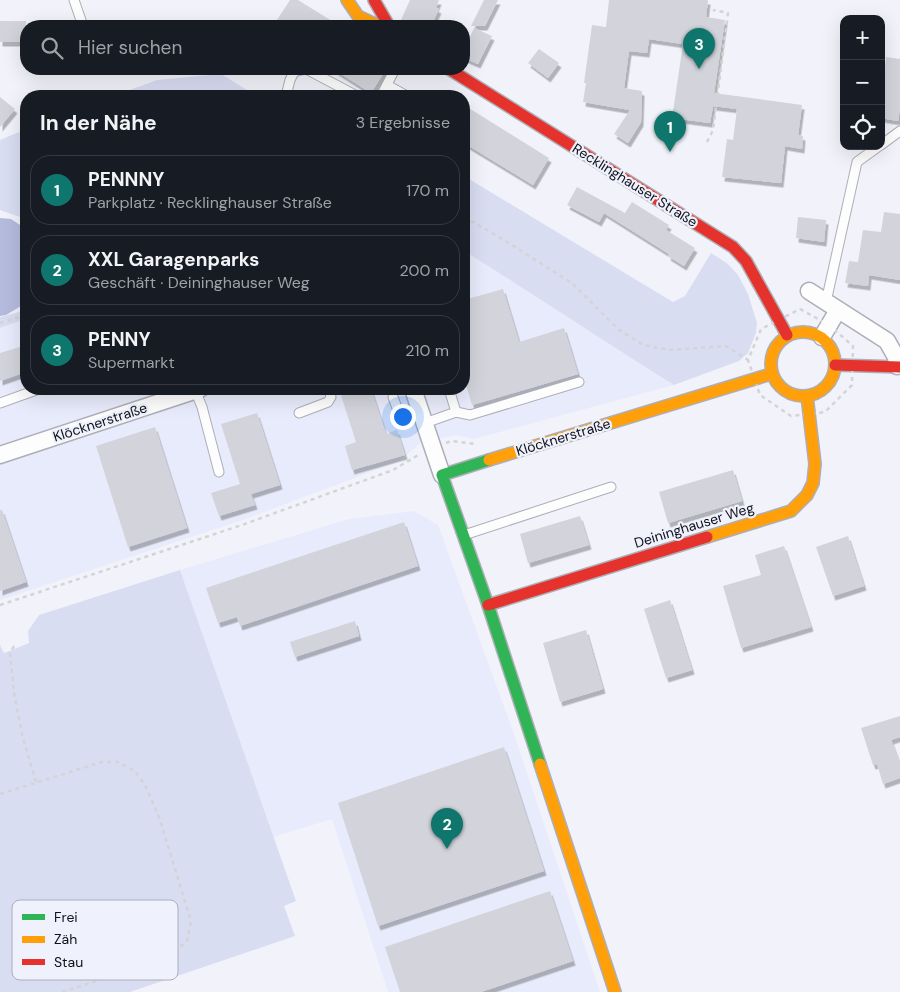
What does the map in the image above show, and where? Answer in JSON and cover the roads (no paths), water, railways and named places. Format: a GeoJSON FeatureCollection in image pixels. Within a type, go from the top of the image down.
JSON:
{"type":"FeatureCollection","features":[{"type":"Feature","properties":{"kind":"street"},"geometry":{"type":"LineString","coordinates":[[346,0],[358,16],[366,20]]}},
{"type":"Feature","properties":{"kind":"street"},"geometry":{"type":"LineString","coordinates":[[374,0],[386,20]]}},
{"type":"Feature","properties":{"kind":"street","name":"Recklinghauser Straße"},"geometry":{"type":"LineString","coordinates":[[459,75],[733,247],[746,261],[787,335]]}},
{"type":"Feature","properties":{"kind":"street"},"geometry":{"type":"LineString","coordinates":[[809,291],[887,341],[899,366],[836,365]]}},
{"type":"Feature","properties":{"kind":"street"},"geometry":{"type":"LineString","coordinates":[[826,331],[814,333],[796,332],[787,335],[778,342],[772,352],[770,362],[772,374],[782,389],[798,396],[807,396],[816,394],[830,382],[836,365],[826,331],[832,306]]}},
{"type":"Feature","properties":{"kind":"street","name":"Klöcknerstraße"},"geometry":{"type":"LineString","coordinates":[[442,475],[772,374]]}},
{"type":"Feature","properties":{"kind":"street","name":"Klöcknerstraße"},"geometry":{"type":"LineString","coordinates":[[0,455],[183,395]]}},
{"type":"Feature","properties":{"kind":"street"},"geometry":{"type":"LineString","coordinates":[[415,395],[488,605],[615,992]]}},
{"type":"Feature","properties":{"kind":"street","name":"Deininghauser Weg"},"geometry":{"type":"LineString","coordinates":[[488,605],[791,511],[805,498],[813,484],[815,469],[807,396]]}},
{"type":"Feature","properties":{"kind":"lane"},"geometry":{"type":"LineString","coordinates":[[74,0],[81,20]]}},
{"type":"Feature","properties":{"kind":"lane"},"geometry":{"type":"LineString","coordinates":[[288,90],[292,75]]}},
{"type":"Feature","properties":{"kind":"lane"},"geometry":{"type":"LineString","coordinates":[[317,75],[346,90]]}},
{"type":"Feature","properties":{"kind":"lane"},"geometry":{"type":"LineString","coordinates":[[384,90],[392,75]]}},
{"type":"Feature","properties":{"kind":"lane"},"geometry":{"type":"LineString","coordinates":[[387,85],[396,90]]}},
{"type":"Feature","properties":{"kind":"lane"},"geometry":{"type":"LineString","coordinates":[[885,142],[900,131]]}},
{"type":"Feature","properties":{"kind":"lane"},"geometry":{"type":"LineString","coordinates":[[832,306],[856,162],[874,150]]}},
{"type":"Feature","properties":{"kind":"lane"},"geometry":{"type":"LineString","coordinates":[[393,397],[401,419],[423,418],[456,412],[470,415],[580,382]]}},
{"type":"Feature","properties":{"kind":"lane"},"geometry":{"type":"LineString","coordinates":[[0,403],[22,395]]}},
{"type":"Feature","properties":{"kind":"lane"},"geometry":{"type":"LineString","coordinates":[[199,395],[219,472]]}},
{"type":"Feature","properties":{"kind":"lane"},"geometry":{"type":"LineString","coordinates":[[299,412],[328,402],[330,395]]}},
{"type":"Feature","properties":{"kind":"lane"},"geometry":{"type":"LineString","coordinates":[[451,395],[456,412]]}},
{"type":"Feature","properties":{"kind":"lane"},"geometry":{"type":"LineString","coordinates":[[464,535],[611,487]]}},
{"type":"Feature","properties":{"kind":"water"},"geometry":{"type":"Polygon","coordinates":[[[0,218],[11,219],[20,225],[20,307],[6,315],[0,316],[0,218]]]}},
{"type":"Feature","properties":{"kind":"place","name":"PENNY"},"geometry":{"type":"Point","coordinates":[699,69]}},
{"type":"Feature","properties":{"kind":"place","name":"PENNNY"},"geometry":{"type":"Point","coordinates":[670,152]}},
{"type":"Feature","properties":{"kind":"place","name":"XXL Garagenparks"},"geometry":{"type":"Point","coordinates":[447,849]}}]}
